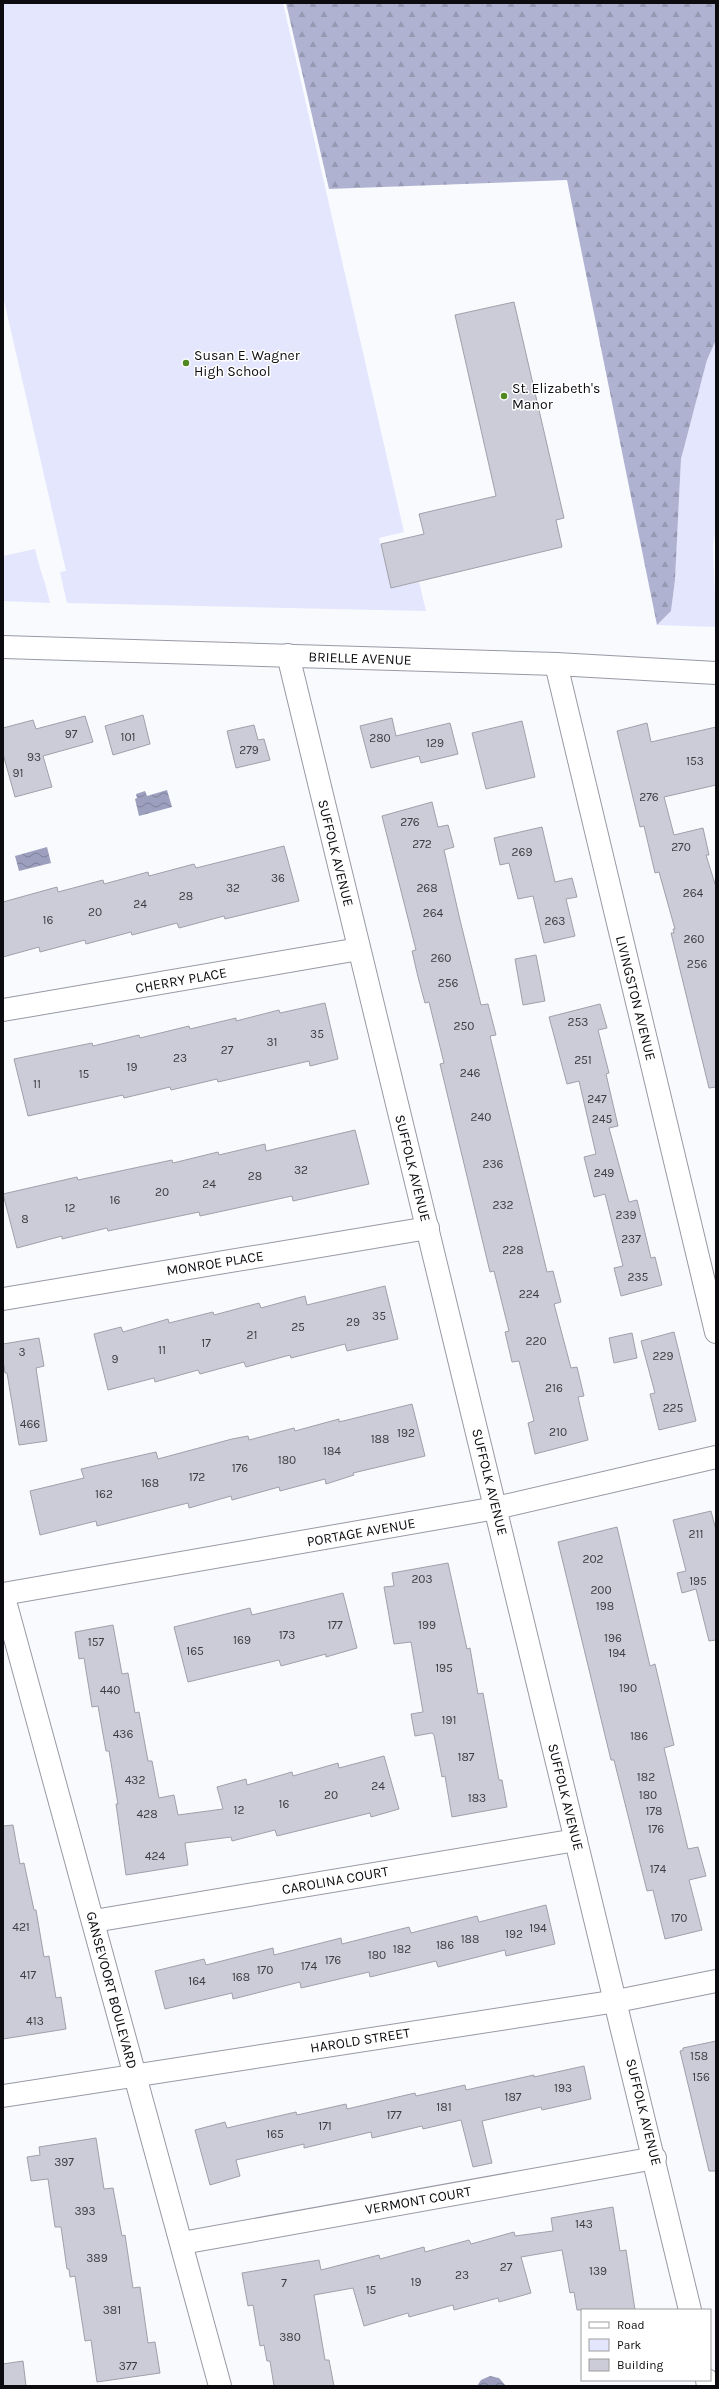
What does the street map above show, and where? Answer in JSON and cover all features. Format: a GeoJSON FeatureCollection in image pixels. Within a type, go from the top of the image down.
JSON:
{"type":"FeatureCollection","features":[{"type":"Feature","properties":{"kind":"street","name":"BRIELLE AVENUE"},"geometry":{"type":"LineString","coordinates":[[3,647],[556,664],[716,673]]}},
{"type":"Feature","properties":{"kind":"street","name":"SUFFOLK AVENUE"},"geometry":{"type":"LineString","coordinates":[[288,655],[576,1840],[617,2001],[690,2309]]}},
{"type":"Feature","properties":{"kind":"street","name":"LIVINGSTON AVENUE"},"geometry":{"type":"LineString","coordinates":[[556,664],[716,1332]]}},
{"type":"Feature","properties":{"kind":"street","name":"CHERRY PLACE"},"geometry":{"type":"LineString","coordinates":[[3,1010],[359,949]]}},
{"type":"Feature","properties":{"kind":"street","name":"MONROE PLACE"},"geometry":{"type":"LineString","coordinates":[[3,1299],[428,1228]]}},
{"type":"Feature","properties":{"kind":"street","name":"PORTAGE AVENUE"},"geometry":{"type":"LineString","coordinates":[[3,1594],[496,1508],[716,1457]]}},
{"type":"Feature","properties":{"kind":"street","name":"GANSEVOORT BOULEVARD"},"geometry":{"type":"LineString","coordinates":[[3,1594],[94,1921],[134,2075],[182,2243],[220,2386]]}},
{"type":"Feature","properties":{"kind":"street","name":"CAROLINA COURT"},"geometry":{"type":"LineString","coordinates":[[94,1921],[576,1840]]}},
{"type":"Feature","properties":{"kind":"street","name":"HAROLD STREET"},"geometry":{"type":"LineString","coordinates":[[3,2096],[617,2001],[716,1981]]}},
{"type":"Feature","properties":{"kind":"street","name":"VERMONT COURT"},"geometry":{"type":"LineString","coordinates":[[182,2243],[655,2158]]}},
{"type":"Feature","properties":{"kind":"green space","name":"Susan E. Wagner High School"},"geometry":{"type":"Polygon","coordinates":[[[3,3],[283,3],[404,532],[379,538],[391,588],[419,582],[426,611],[67,603],[60,572],[66,571],[3,296],[3,3]]]}},
{"type":"Feature","properties":{"kind":"green space"},"geometry":{"type":"Polygon","coordinates":[[[286,3],[716,3],[716,340],[707,360],[681,459],[675,580],[671,611],[657,625],[567,180],[329,189],[286,3]]]}},
{"type":"Feature","properties":{"kind":"green space"},"geometry":{"type":"Polygon","coordinates":[[[716,340],[716,527],[713,545],[716,627],[657,625],[671,611],[675,580],[681,459],[707,360],[716,340]]]}},
{"type":"Feature","properties":{"kind":"green space"},"geometry":{"type":"Polygon","coordinates":[[[35,549],[50,603],[3,601],[3,556],[35,549]]]}},
{"type":"Feature","properties":{"kind":"water"},"geometry":{"type":"Polygon","coordinates":[[[167,790],[172,807],[139,816],[135,799],[137,798],[136,794],[145,791],[147,796],[167,790]]]}},
{"type":"Feature","properties":{"kind":"water"},"geometry":{"type":"Polygon","coordinates":[[[47,847],[51,863],[19,871],[15,856],[47,847]]]}},
{"type":"Feature","properties":{"kind":"water"},"geometry":{"type":"Polygon","coordinates":[[[490,2376],[499,2378],[506,2386],[477,2386],[481,2380],[490,2376]]]}},
{"type":"Feature","properties":{"kind":"building","name":"St. Elizabeth's Manor"},"geometry":{"type":"Polygon","coordinates":[[[514,302],[564,518],[556,520],[562,547],[391,588],[381,544],[424,534],[419,514],[496,496],[455,315],[514,302]]]}},
{"type":"Feature","properties":{"kind":"building"},"geometry":{"type":"Polygon","coordinates":[[[143,715],[150,744],[113,755],[105,726],[143,715]]]}},
{"type":"Feature","properties":{"kind":"building"},"geometry":{"type":"Polygon","coordinates":[[[85,716],[93,742],[43,756],[52,787],[15,797],[3,754],[3,728],[33,720],[36,729],[85,716]]]}},
{"type":"Feature","properties":{"kind":"building"},"geometry":{"type":"Polygon","coordinates":[[[392,718],[396,736],[450,723],[458,754],[421,763],[419,756],[371,768],[360,726],[392,718]]]}},
{"type":"Feature","properties":{"kind":"building"},"geometry":{"type":"Polygon","coordinates":[[[522,721],[535,777],[486,789],[472,733],[522,721]]]}},
{"type":"Feature","properties":{"kind":"building"},"geometry":{"type":"Polygon","coordinates":[[[647,723],[651,742],[716,727],[716,785],[664,797],[674,835],[703,828],[709,855],[706,855],[716,887],[716,1087],[709,1088],[671,933],[674,933],[673,929],[675,929],[659,872],[655,873],[644,826],[640,827],[617,731],[647,723]]]}},
{"type":"Feature","properties":{"kind":"building"},"geometry":{"type":"Polygon","coordinates":[[[254,725],[258,740],[264,739],[270,760],[236,768],[227,731],[254,725]]]}},
{"type":"Feature","properties":{"kind":"building"},"geometry":{"type":"Polygon","coordinates":[[[432,802],[438,827],[448,825],[454,847],[444,850],[460,920],[481,1005],[488,1004],[496,1035],[490,1036],[547,1272],[553,1271],[561,1302],[554,1304],[571,1368],[577,1367],[584,1396],[578,1397],[588,1440],[535,1454],[528,1423],[534,1421],[519,1361],[512,1362],[505,1332],[509,1331],[494,1271],[490,1272],[440,1064],[444,1063],[429,1002],[425,1003],[418,977],[412,951],[416,950],[382,816],[432,802]]]}},
{"type":"Feature","properties":{"kind":"building"},"geometry":{"type":"Polygon","coordinates":[[[542,827],[555,882],[572,878],[577,897],[566,899],[575,936],[544,943],[533,896],[518,899],[509,863],[500,865],[494,838],[542,827]]]}},
{"type":"Feature","properties":{"kind":"building"},"geometry":{"type":"Polygon","coordinates":[[[284,846],[299,901],[225,919],[224,916],[179,928],[177,923],[132,935],[131,932],[86,944],[85,940],[40,952],[39,947],[3,957],[3,902],[57,887],[58,892],[103,880],[104,884],[148,872],[149,876],[194,864],[196,868],[284,846]]]}},
{"type":"Feature","properties":{"kind":"building"},"geometry":{"type":"Polygon","coordinates":[[[536,955],[545,1001],[523,1005],[515,959],[536,955]]]}},
{"type":"Feature","properties":{"kind":"building"},"geometry":{"type":"Polygon","coordinates":[[[325,1003],[338,1059],[310,1066],[309,1061],[218,1082],[217,1079],[171,1090],[170,1087],[124,1098],[123,1095],[28,1116],[14,1059],[92,1043],[93,1046],[139,1035],[140,1038],[189,1026],[190,1029],[236,1018],[236,1021],[279,1010],[280,1013],[325,1003]]]}},
{"type":"Feature","properties":{"kind":"building"},"geometry":{"type":"Polygon","coordinates":[[[600,1004],[607,1028],[598,1030],[609,1073],[606,1074],[618,1126],[609,1128],[629,1202],[637,1200],[651,1258],[655,1257],[662,1285],[621,1296],[614,1268],[623,1266],[605,1194],[594,1197],[584,1157],[596,1154],[579,1081],[567,1084],[549,1017],[600,1004]]]}},
{"type":"Feature","properties":{"kind":"building"},"geometry":{"type":"Polygon","coordinates":[[[355,1130],[369,1184],[293,1201],[292,1196],[200,1216],[199,1212],[108,1231],[107,1228],[62,1239],[62,1236],[17,1248],[3,1194],[77,1177],[78,1180],[172,1160],[173,1163],[218,1152],[219,1155],[265,1144],[266,1151],[355,1130]]]}},
{"type":"Feature","properties":{"kind":"building"},"geometry":{"type":"Polygon","coordinates":[[[385,1286],[398,1339],[347,1351],[345,1344],[291,1358],[290,1355],[246,1367],[244,1362],[200,1374],[198,1370],[155,1382],[154,1378],[108,1390],[94,1334],[121,1327],[123,1332],[168,1319],[169,1323],[213,1312],[214,1315],[259,1303],[261,1308],[305,1296],[307,1305],[385,1286]]]}},
{"type":"Feature","properties":{"kind":"building"},"geometry":{"type":"Polygon","coordinates":[[[674,1332],[696,1421],[659,1430],[650,1394],[655,1393],[641,1341],[674,1332]]]}},
{"type":"Feature","properties":{"kind":"building"},"geometry":{"type":"Polygon","coordinates":[[[632,1333],[637,1358],[614,1363],[609,1338],[632,1333]]]}},
{"type":"Feature","properties":{"kind":"building"},"geometry":{"type":"Polygon","coordinates":[[[39,1338],[44,1366],[36,1368],[47,1441],[19,1445],[7,1373],[5,1373],[3,1344],[39,1338]]]}},
{"type":"Feature","properties":{"kind":"building"},"geometry":{"type":"Polygon","coordinates":[[[412,1404],[425,1456],[353,1473],[354,1475],[326,1484],[325,1479],[280,1491],[279,1487],[232,1500],[231,1496],[189,1508],[188,1503],[97,1526],[96,1521],[40,1535],[30,1491],[84,1478],[81,1469],[156,1452],[158,1459],[232,1439],[248,1436],[249,1440],[294,1428],[295,1431],[339,1419],[339,1422],[412,1404]]]}},
{"type":"Feature","properties":{"kind":"building"},"geometry":{"type":"Polygon","coordinates":[[[711,1511],[716,1530],[716,1640],[709,1641],[696,1589],[682,1593],[677,1573],[686,1571],[673,1520],[711,1511]]]}},
{"type":"Feature","properties":{"kind":"building"},"geometry":{"type":"Polygon","coordinates":[[[617,1527],[650,1666],[655,1664],[674,1745],[664,1748],[688,1849],[698,1847],[706,1876],[689,1880],[702,1930],[665,1939],[653,1890],[647,1891],[614,1760],[611,1760],[558,1542],[617,1527]]]}},
{"type":"Feature","properties":{"kind":"building"},"geometry":{"type":"Polygon","coordinates":[[[448,1563],[467,1649],[470,1648],[478,1694],[483,1693],[499,1780],[502,1780],[507,1807],[452,1817],[445,1776],[442,1777],[434,1735],[432,1733],[415,1736],[411,1714],[423,1712],[411,1642],[394,1644],[384,1587],[394,1586],[392,1573],[448,1563]]]}},
{"type":"Feature","properties":{"kind":"building"},"geometry":{"type":"Polygon","coordinates":[[[343,1593],[357,1648],[326,1657],[326,1654],[281,1666],[279,1660],[188,1682],[174,1627],[250,1608],[252,1615],[343,1593]]]}},
{"type":"Feature","properties":{"kind":"building"},"geometry":{"type":"Polygon","coordinates":[[[113,1625],[122,1674],[128,1673],[135,1713],[139,1712],[148,1761],[152,1761],[159,1798],[174,1795],[178,1815],[223,1809],[217,1787],[246,1779],[247,1785],[292,1772],[293,1776],[338,1763],[339,1768],[384,1756],[399,1809],[371,1817],[370,1813],[277,1836],[275,1830],[232,1841],[231,1837],[185,1843],[188,1865],[126,1875],[116,1804],[118,1804],[109,1751],[106,1751],[98,1706],[92,1707],[84,1658],[79,1659],[75,1632],[113,1625]]]}},
{"type":"Feature","properties":{"kind":"building"},"geometry":{"type":"Polygon","coordinates":[[[13,1825],[20,1864],[24,1863],[34,1910],[36,1910],[44,1957],[49,1956],[56,1998],[61,1997],[66,2029],[3,2039],[3,1826],[13,1825]]]}},
{"type":"Feature","properties":{"kind":"building"},"geometry":{"type":"Polygon","coordinates":[[[546,1905],[555,1944],[506,1956],[505,1950],[438,1967],[436,1961],[370,1977],[369,1972],[301,1988],[300,1982],[233,1999],[232,1993],[165,2009],[155,1971],[204,1959],[206,1965],[273,1948],[274,1955],[341,1938],[342,1944],[409,1927],[411,1933],[477,1916],[479,1922],[546,1905]]]}},
{"type":"Feature","properties":{"kind":"building"},"geometry":{"type":"Polygon","coordinates":[[[716,2041],[716,2171],[709,2171],[680,2051],[683,2050],[683,2048],[716,2041]]]}},
{"type":"Feature","properties":{"kind":"building"},"geometry":{"type":"Polygon","coordinates":[[[584,2066],[591,2099],[542,2110],[541,2107],[482,2121],[492,2163],[473,2167],[461,2120],[423,2129],[422,2126],[372,2138],[371,2132],[304,2148],[304,2144],[236,2160],[240,2176],[210,2185],[195,2130],[225,2122],[227,2128],[296,2112],[297,2115],[346,2104],[347,2109],[415,2093],[416,2096],[465,2085],[466,2090],[584,2066]]]}},
{"type":"Feature","properties":{"kind":"building"},"geometry":{"type":"Polygon","coordinates":[[[96,2138],[104,2189],[113,2188],[122,2236],[125,2235],[133,2288],[140,2287],[148,2343],[155,2342],[160,2373],[97,2382],[91,2340],[85,2341],[75,2276],[70,2277],[69,2269],[67,2269],[61,2227],[55,2227],[48,2179],[31,2181],[27,2157],[40,2155],[39,2147],[96,2138]]]}},
{"type":"Feature","properties":{"kind":"building"},"geometry":{"type":"Polygon","coordinates":[[[613,2207],[620,2251],[626,2250],[635,2309],[577,2310],[574,2292],[570,2293],[562,2250],[521,2257],[531,2293],[499,2302],[498,2298],[454,2310],[453,2305],[409,2317],[408,2313],[364,2326],[353,2288],[314,2295],[325,2360],[329,2360],[334,2386],[274,2386],[270,2361],[267,2361],[264,2345],[260,2346],[253,2305],[248,2306],[242,2273],[319,2260],[321,2270],[379,2255],[380,2259],[424,2247],[425,2252],[469,2240],[471,2244],[514,2232],[515,2236],[553,2231],[551,2218],[613,2207]]]}},
{"type":"Feature","properties":{"kind":"building"},"geometry":{"type":"Polygon","coordinates":[[[23,2361],[26,2386],[3,2386],[3,2364],[23,2361]]]}},
{"type":"Feature","properties":{"kind":"place","name":"Susan E. Wagner High School"},"geometry":{"type":"Point","coordinates":[186,363]}},
{"type":"Feature","properties":{"kind":"place","name":"St. Elizabeth's Manor"},"geometry":{"type":"Point","coordinates":[504,396]}}]}
